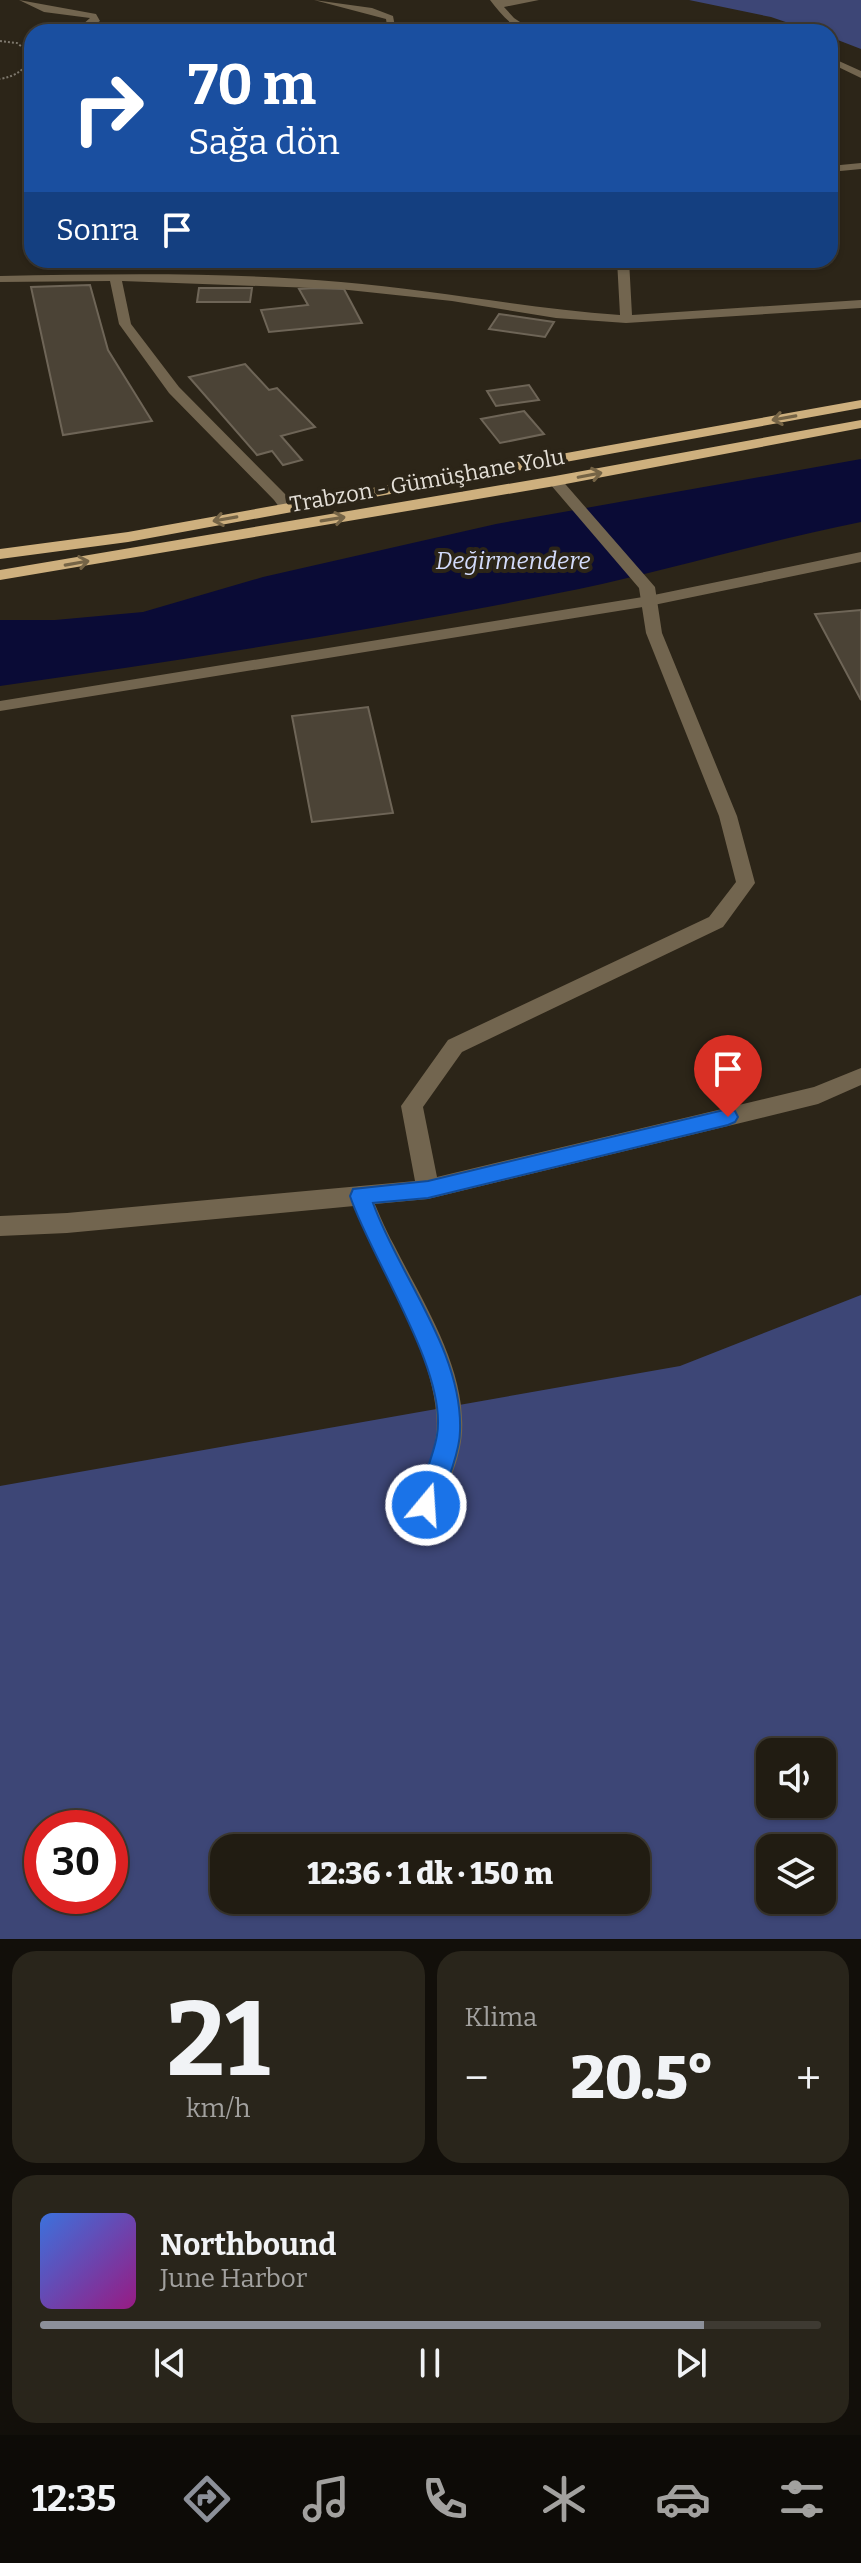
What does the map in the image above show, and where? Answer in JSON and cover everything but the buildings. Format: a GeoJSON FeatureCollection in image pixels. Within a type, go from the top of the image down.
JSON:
{"type":"FeatureCollection","features":[{"type":"Feature","properties":{"kind":"highway","name":"Trabzon - Gümüşhane Yolu"},"geometry":{"type":"LineString","coordinates":[[0,554],[128,537],[861,404]]}},
{"type":"Feature","properties":{"kind":"highway","name":"Trabzon - Gümüşhane Yolu"},"geometry":{"type":"LineString","coordinates":[[0,575],[555,481],[861,424]]}},
{"type":"Feature","properties":{"kind":"street"},"geometry":{"type":"LineString","coordinates":[[23,0],[47,10],[93,16],[96,21],[91,24]]}},
{"type":"Feature","properties":{"kind":"street"},"geometry":{"type":"LineString","coordinates":[[318,0],[372,11],[390,18],[391,24]]}},
{"type":"Feature","properties":{"kind":"street"},"geometry":{"type":"LineString","coordinates":[[496,3],[535,0]]}},
{"type":"Feature","properties":{"kind":"street"},"geometry":{"type":"LineString","coordinates":[[496,3],[518,24]]}},
{"type":"Feature","properties":{"kind":"street"},"geometry":{"type":"LineString","coordinates":[[838,64],[861,75]]}},
{"type":"Feature","properties":{"kind":"street"},"geometry":{"type":"LineString","coordinates":[[838,168],[861,166]]}},
{"type":"Feature","properties":{"kind":"street"},"geometry":{"type":"LineString","coordinates":[[623,268],[626,319]]}},
{"type":"Feature","properties":{"kind":"street"},"geometry":{"type":"LineString","coordinates":[[0,279],[172,277],[339,285],[452,297],[556,314],[626,319],[861,304]]}},
{"type":"Feature","properties":{"kind":"street"},"geometry":{"type":"LineString","coordinates":[[115,278],[125,324],[174,390],[280,497],[287,508]]}},
{"type":"Feature","properties":{"kind":"street"},"geometry":{"type":"LineString","coordinates":[[428,1189],[412,1106],[455,1046],[716,922],[746,883],[728,816],[654,633],[648,594],[555,481]]}},
{"type":"Feature","properties":{"kind":"street"},"geometry":{"type":"LineString","coordinates":[[0,706],[861,557]]}},
{"type":"Feature","properties":{"kind":"street"},"geometry":{"type":"LineString","coordinates":[[0,1226],[428,1189],[818,1095],[861,1076]]}},
{"type":"Feature","properties":{"kind":"street"},"geometry":{"type":"LineString","coordinates":[[360,1196],[371,1227],[405,1288],[445,1385],[449,1434],[426,1505]]}},
{"type":"Feature","properties":{"kind":"path"},"geometry":{"type":"LineString","coordinates":[[0,41],[17,43],[24,48]]}},
{"type":"Feature","properties":{"kind":"path"},"geometry":{"type":"LineString","coordinates":[[0,79],[24,70]]}},
{"type":"Feature","properties":{"kind":"shaded area"},"geometry":{"type":"Polygon","coordinates":[[[689,0],[861,0],[861,49],[838,40],[838,24],[792,24],[689,0]]]}},
{"type":"Feature","properties":{"kind":"shaded area"},"geometry":{"type":"Polygon","coordinates":[[[861,1295],[861,1939],[0,1939],[0,1486],[680,1366],[861,1295]]]}},
{"type":"Feature","properties":{"kind":"water","name":"Değirmendere"},"geometry":{"type":"Polygon","coordinates":[[[861,459],[861,522],[614,581],[435,617],[0,686],[0,620],[55,620],[143,612],[263,577],[496,524],[861,459]]]}},
{"type":"Feature","properties":{"kind":"route"},"geometry":{"type":"LineString","coordinates":[[426,1505],[449,1434],[445,1385],[405,1288],[371,1227],[360,1196],[428,1189],[728,1117]]}}]}
